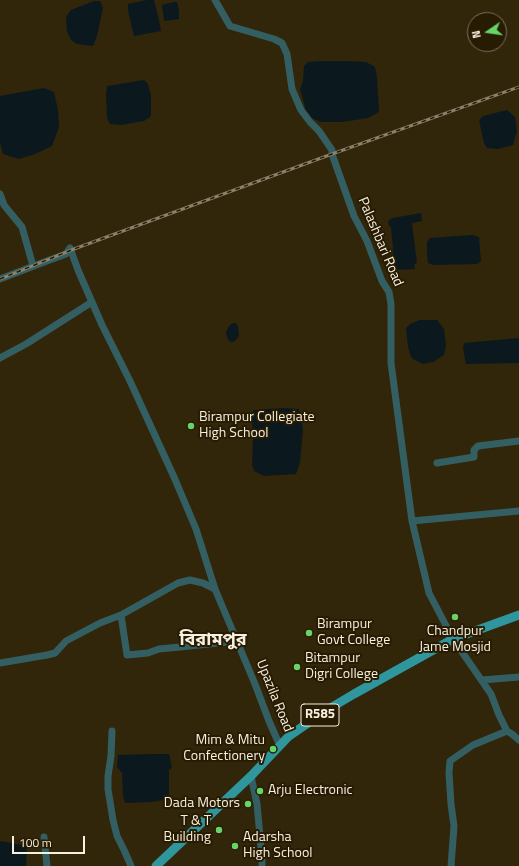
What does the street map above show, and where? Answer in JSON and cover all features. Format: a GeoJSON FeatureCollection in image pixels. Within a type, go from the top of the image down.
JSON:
{"type":"FeatureCollection","features":[{"type":"Feature","properties":{"kind":"main road","name":"R585"},"geometry":{"type":"LineString","coordinates":[[156,866],[250,776],[289,736],[328,710],[387,675],[453,639],[519,615]]}},
{"type":"Feature","properties":{"kind":"street","name":"Palashbari Road"},"geometry":{"type":"LineString","coordinates":[[215,0],[230,26],[274,39],[282,43],[287,54],[292,89],[301,110],[319,131],[332,150],[338,173],[354,216],[367,241],[382,281],[389,292],[391,304],[391,364],[412,521],[429,593],[453,639],[491,694],[498,715],[507,731]]}},
{"type":"Feature","properties":{"kind":"street"},"geometry":{"type":"LineString","coordinates":[[0,194],[4,205],[22,227],[33,266],[0,279]]}},
{"type":"Feature","properties":{"kind":"street","name":"Upazila Road"},"geometry":{"type":"LineString","coordinates":[[33,266],[66,254],[70,248],[102,325],[130,381],[196,529],[215,589],[280,746]]}},
{"type":"Feature","properties":{"kind":"street"},"geometry":{"type":"LineString","coordinates":[[0,358],[26,344],[92,302]]}},
{"type":"Feature","properties":{"kind":"street"},"geometry":{"type":"LineString","coordinates":[[437,463],[474,457],[474,450],[478,446],[519,441]]}},
{"type":"Feature","properties":{"kind":"street"},"geometry":{"type":"LineString","coordinates":[[412,521],[519,511]]}},
{"type":"Feature","properties":{"kind":"street"},"geometry":{"type":"LineString","coordinates":[[0,662],[47,656],[55,653],[66,641],[100,623],[121,615],[178,584],[190,580],[202,583],[215,589]]}},
{"type":"Feature","properties":{"kind":"street"},"geometry":{"type":"LineString","coordinates":[[121,615],[127,654],[148,653],[160,649],[237,641]]}},
{"type":"Feature","properties":{"kind":"street"},"geometry":{"type":"LineString","coordinates":[[482,680],[519,677]]}},
{"type":"Feature","properties":{"kind":"street"},"geometry":{"type":"LineString","coordinates":[[112,731],[108,789],[117,836],[131,866]]}},
{"type":"Feature","properties":{"kind":"street"},"geometry":{"type":"LineString","coordinates":[[451,866],[454,826],[449,773],[450,761],[473,745],[507,731],[519,740]]}},
{"type":"Feature","properties":{"kind":"street"},"geometry":{"type":"LineString","coordinates":[[250,776],[257,804],[262,866]]}},
{"type":"Feature","properties":{"kind":"street"},"geometry":{"type":"LineString","coordinates":[[44,838],[47,866]]}},
{"type":"Feature","properties":{"kind":"shaded area"},"geometry":{"type":"Polygon","coordinates":[[[154,0],[161,31],[134,36],[128,11],[128,4],[154,0]]]}},
{"type":"Feature","properties":{"kind":"shaded area"},"geometry":{"type":"Polygon","coordinates":[[[94,1],[100,1],[103,8],[97,36],[93,46],[77,44],[71,40],[67,31],[66,17],[71,10],[94,1]]]}},
{"type":"Feature","properties":{"kind":"shaded area"},"geometry":{"type":"Polygon","coordinates":[[[177,2],[179,19],[164,21],[162,5],[177,2]]]}},
{"type":"Feature","properties":{"kind":"shaded area"},"geometry":{"type":"Polygon","coordinates":[[[308,62],[366,62],[375,67],[379,112],[368,118],[342,122],[320,122],[312,118],[306,110],[300,89],[303,81],[304,66],[308,62]]]}},
{"type":"Feature","properties":{"kind":"shaded area"},"geometry":{"type":"Polygon","coordinates":[[[144,80],[148,84],[151,96],[151,116],[144,121],[121,125],[110,124],[107,118],[107,86],[144,80]]]}},
{"type":"Feature","properties":{"kind":"shaded area"},"geometry":{"type":"Polygon","coordinates":[[[44,88],[54,92],[58,110],[59,127],[52,146],[35,154],[19,159],[3,154],[0,143],[0,96],[44,88]]]}},
{"type":"Feature","properties":{"kind":"shaded area"},"geometry":{"type":"Polygon","coordinates":[[[507,110],[515,117],[517,131],[513,145],[498,149],[487,148],[484,143],[479,120],[483,116],[507,110]]]}},
{"type":"Feature","properties":{"kind":"shaded area"},"geometry":{"type":"Polygon","coordinates":[[[421,213],[422,221],[412,223],[417,263],[414,264],[415,269],[395,270],[391,227],[388,224],[389,220],[421,213]]]}},
{"type":"Feature","properties":{"kind":"shaded area"},"geometry":{"type":"Polygon","coordinates":[[[472,235],[479,237],[481,261],[477,264],[433,265],[428,263],[427,242],[430,238],[472,235]]]}},
{"type":"Feature","properties":{"kind":"shaded area"},"geometry":{"type":"Polygon","coordinates":[[[420,320],[437,320],[444,329],[446,346],[444,355],[433,362],[423,364],[411,357],[408,347],[406,328],[410,324],[420,320]]]}},
{"type":"Feature","properties":{"kind":"shaded area"},"geometry":{"type":"Polygon","coordinates":[[[234,323],[238,326],[239,336],[232,342],[229,341],[226,332],[229,326],[234,323]]]}},
{"type":"Feature","properties":{"kind":"shaded area"},"geometry":{"type":"Polygon","coordinates":[[[519,338],[519,363],[466,364],[463,348],[464,343],[519,338]]]}},
{"type":"Feature","properties":{"kind":"shaded area"},"geometry":{"type":"Polygon","coordinates":[[[284,408],[299,409],[303,429],[300,463],[296,474],[264,476],[254,471],[252,465],[253,410],[284,408]]]}},
{"type":"Feature","properties":{"kind":"shaded area"},"geometry":{"type":"Polygon","coordinates":[[[169,754],[172,768],[169,770],[169,796],[163,800],[152,802],[125,803],[123,796],[122,773],[117,767],[118,755],[169,754]]]}},
{"type":"Feature","properties":{"kind":"shaded area"},"geometry":{"type":"Polygon","coordinates":[[[0,841],[27,846],[26,866],[0,866],[0,841]]]}},
{"type":"Feature","properties":{"kind":"railway"},"geometry":{"type":"LineString","coordinates":[[0,279],[74,249],[519,87]]}},
{"type":"Feature","properties":{"kind":"place","name":"Birampur Collegiate High School"},"geometry":{"type":"Point","coordinates":[191,426]}},
{"type":"Feature","properties":{"kind":"place","name":"Chandpur Jame Mosjid"},"geometry":{"type":"Point","coordinates":[455,617]}},
{"type":"Feature","properties":{"kind":"place","name":"Birampur Govt College"},"geometry":{"type":"Point","coordinates":[309,633]}},
{"type":"Feature","properties":{"kind":"place","name":"Bitampur Digri College"},"geometry":{"type":"Point","coordinates":[297,667]}},
{"type":"Feature","properties":{"kind":"place","name":"Mim & Mitu Confectionery"},"geometry":{"type":"Point","coordinates":[273,749]}},
{"type":"Feature","properties":{"kind":"place","name":"Arju Electronic"},"geometry":{"type":"Point","coordinates":[260,791]}},
{"type":"Feature","properties":{"kind":"place","name":"Dada Motors"},"geometry":{"type":"Point","coordinates":[248,804]}},
{"type":"Feature","properties":{"kind":"place","name":"T & T Building"},"geometry":{"type":"Point","coordinates":[219,830]}},
{"type":"Feature","properties":{"kind":"place","name":"Adarsha High School"},"geometry":{"type":"Point","coordinates":[235,846]}},
{"type":"Feature","properties":{"kind":"district","name":"বিরামপুর"},"geometry":{"type":"Point","coordinates":[213,641]}}]}
